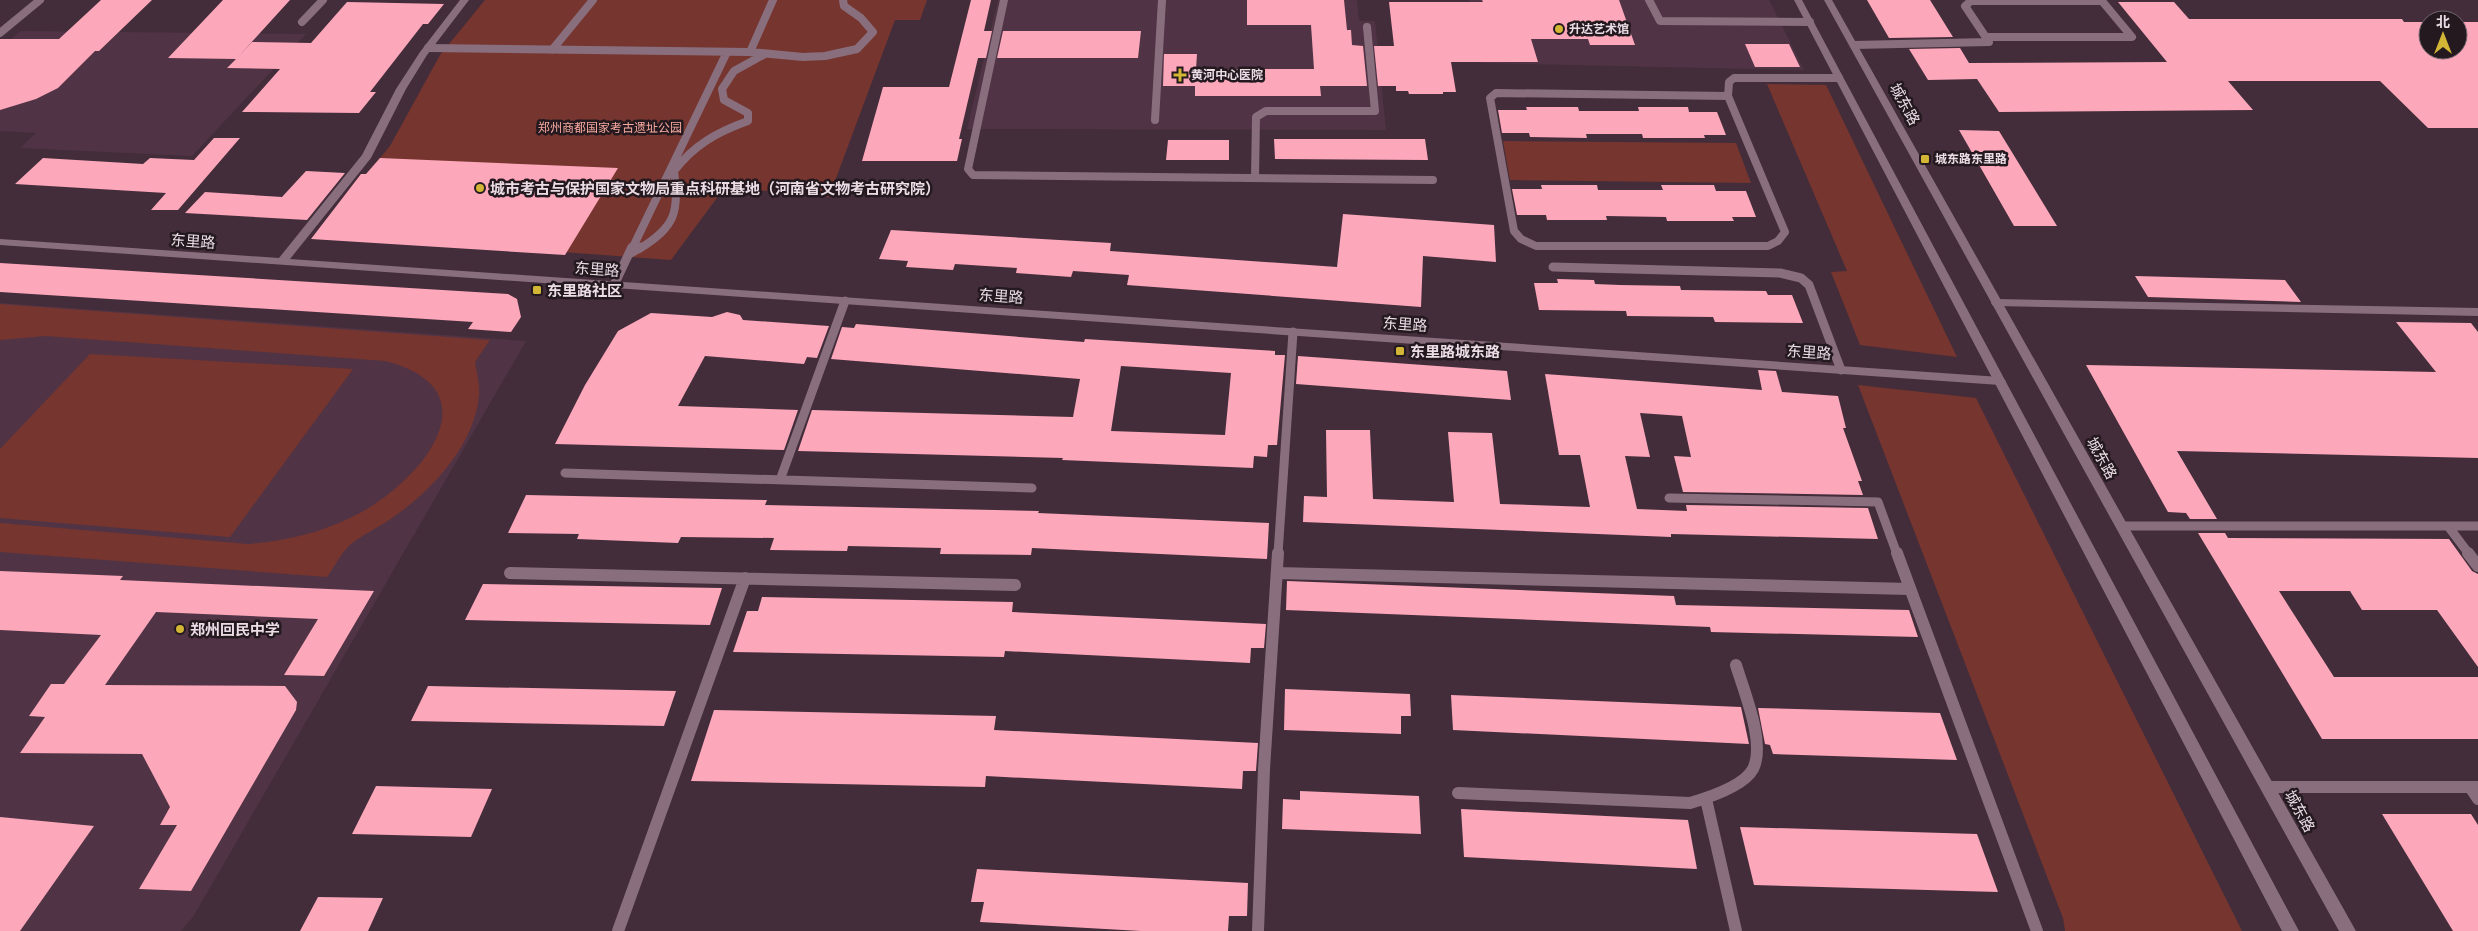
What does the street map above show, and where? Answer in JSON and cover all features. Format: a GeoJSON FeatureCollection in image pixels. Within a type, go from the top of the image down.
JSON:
{"type":"FeatureCollection","features":[{"type":"Feature","properties":{"kind":"street"},"geometry":{"type":"LineString","coordinates":[[282,262],[367,156],[402,89],[428,48],[465,0]]}},
{"type":"Feature","properties":{"kind":"street"},"geometry":{"type":"LineString","coordinates":[[1798,0],[2291,931]]}},
{"type":"Feature","properties":{"kind":"street","name":"城东路"},"geometry":{"type":"LineString","coordinates":[[1828,0],[2348,931]]}},
{"type":"Feature","properties":{"kind":"street","name":"东里路"},"geometry":{"type":"LineString","coordinates":[[0,242],[2000,381]]}},
{"type":"Feature","properties":{"kind":"street"},"geometry":{"type":"LineString","coordinates":[[1997,303],[2478,312]]}},
{"type":"Feature","properties":{"kind":"lane"},"geometry":{"type":"LineString","coordinates":[[0,33],[40,0]]}},
{"type":"Feature","properties":{"kind":"lane"},"geometry":{"type":"LineString","coordinates":[[302,22],[323,0]]}},
{"type":"Feature","properties":{"kind":"lane"},"geometry":{"type":"LineString","coordinates":[[552,50],[593,0]]}},
{"type":"Feature","properties":{"kind":"lane"},"geometry":{"type":"LineString","coordinates":[[750,52],[774,0]]}},
{"type":"Feature","properties":{"kind":"lane"},"geometry":{"type":"LineString","coordinates":[[428,48],[750,52],[810,57],[857,49],[873,32],[861,18],[844,6],[843,0]]}},
{"type":"Feature","properties":{"kind":"lane"},"geometry":{"type":"LineString","coordinates":[[1004,0],[968,169],[973,175],[1433,180]]}},
{"type":"Feature","properties":{"kind":"lane"},"geometry":{"type":"LineString","coordinates":[[1154,120],[1162,0]]}},
{"type":"Feature","properties":{"kind":"lane"},"geometry":{"type":"LineString","coordinates":[[1649,0],[1660,21],[1810,22]]}},
{"type":"Feature","properties":{"kind":"lane"},"geometry":{"type":"LineString","coordinates":[[1854,45],[1989,42],[1966,6],[1967,2],[2102,1],[2132,37],[1986,37]]}},
{"type":"Feature","properties":{"kind":"lane"},"geometry":{"type":"LineString","coordinates":[[1255,178],[1256,117],[1266,111],[1375,111],[1367,27]]}},
{"type":"Feature","properties":{"kind":"lane"},"geometry":{"type":"LineString","coordinates":[[614,285],[727,52]]}},
{"type":"Feature","properties":{"kind":"lane"},"geometry":{"type":"LineString","coordinates":[[629,254],[656,239],[670,227],[676,210],[677,192],[674,171],[685,156],[702,140],[748,121],[748,113],[724,100],[722,89],[734,71],[766,54]]}},
{"type":"Feature","properties":{"kind":"lane"},"geometry":{"type":"LineString","coordinates":[[1728,96],[1496,93],[1490,98],[1514,231],[1521,239],[1536,246],[1768,246],[1778,241],[1785,232],[1728,96],[1729,82],[1734,78],[1743,77],[1839,78]]}},
{"type":"Feature","properties":{"kind":"lane"},"geometry":{"type":"LineString","coordinates":[[1553,267],[1780,273],[1801,278],[1809,285],[1841,370]]}},
{"type":"Feature","properties":{"kind":"lane"},"geometry":{"type":"LineString","coordinates":[[780,480],[845,301]]}},
{"type":"Feature","properties":{"kind":"lane"},"geometry":{"type":"LineString","coordinates":[[1258,931],[1264,769],[1293,332]]}},
{"type":"Feature","properties":{"kind":"lane"},"geometry":{"type":"LineString","coordinates":[[565,473],[1032,488]]}},
{"type":"Feature","properties":{"kind":"lane"},"geometry":{"type":"LineString","coordinates":[[1669,498],[1878,502],[2037,931]]}},
{"type":"Feature","properties":{"kind":"lane"},"geometry":{"type":"LineString","coordinates":[[2122,526],[2478,526]]}},
{"type":"Feature","properties":{"kind":"lane"},"geometry":{"type":"LineString","coordinates":[[2448,526],[2478,566]]}},
{"type":"Feature","properties":{"kind":"lane"},"geometry":{"type":"LineString","coordinates":[[510,573],[1015,585]]}},
{"type":"Feature","properties":{"kind":"lane"},"geometry":{"type":"LineString","coordinates":[[1276,573],[1909,589]]}},
{"type":"Feature","properties":{"kind":"lane"},"geometry":{"type":"LineString","coordinates":[[618,931],[745,578]]}},
{"type":"Feature","properties":{"kind":"lane"},"geometry":{"type":"LineString","coordinates":[[1458,794],[1690,803],[1706,799],[1746,777],[1753,770],[1758,749],[1736,664]]}},
{"type":"Feature","properties":{"kind":"lane"},"geometry":{"type":"LineString","coordinates":[[2267,787],[2474,787],[2478,799]]}},
{"type":"Feature","properties":{"kind":"lane"},"geometry":{"type":"LineString","coordinates":[[1706,799],[1736,931]]}},
{"type":"Feature","properties":{"kind":"shaded area","name":"黄河中心医院"},"geometry":{"type":"Polygon","coordinates":[[[998,0],[1357,0],[1359,21],[1375,21],[1386,130],[967,129],[998,0]]]}},
{"type":"Feature","properties":{"kind":"shaded area"},"geometry":{"type":"Polygon","coordinates":[[[1469,0],[1769,0],[1804,70],[1481,63],[1469,0]]]}},
{"type":"Feature","properties":{"kind":"shaded area"},"geometry":{"type":"Polygon","coordinates":[[[21,31],[306,34],[192,156],[20,148],[36,133],[0,131],[0,48],[21,31]]]}},
{"type":"Feature","properties":{"kind":"shaded area","name":"郑州回民中学"},"geometry":{"type":"Polygon","coordinates":[[[0,303],[526,341],[193,917],[181,931],[0,931],[0,303]]]}},
{"type":"Feature","properties":{"kind":"green space","name":"郑州商都国家考古遗址公园"},"geometry":{"type":"Polygon","coordinates":[[[485,0],[927,0],[920,20],[895,20],[829,197],[725,187],[671,260],[317,234],[390,146],[440,55],[485,0]]]}},
{"type":"Feature","properties":{"kind":"green space"},"geometry":{"type":"Polygon","coordinates":[[[1767,84],[1826,85],[1957,357],[1860,345],[1831,272],[1847,271],[1767,84]]]}},
{"type":"Feature","properties":{"kind":"green space"},"geometry":{"type":"Polygon","coordinates":[[[1503,141],[1736,143],[1751,183],[1510,180],[1503,141]]]}},
{"type":"Feature","properties":{"kind":"green space"},"geometry":{"type":"Polygon","coordinates":[[[0,304],[490,340],[475,362],[479,392],[476,414],[469,432],[449,464],[437,479],[409,505],[390,520],[351,544],[341,555],[327,577],[0,552],[0,523],[248,544],[276,541],[316,532],[354,516],[379,501],[402,482],[422,461],[437,437],[442,414],[437,393],[419,375],[385,361],[46,336],[0,340],[0,304]]]}},
{"type":"Feature","properties":{"kind":"green space"},"geometry":{"type":"Polygon","coordinates":[[[90,354],[353,369],[230,537],[0,518],[0,449],[90,354]]]}},
{"type":"Feature","properties":{"kind":"green space"},"geometry":{"type":"Polygon","coordinates":[[[1858,385],[1976,398],[2242,931],[2065,931],[2063,918],[1858,385]]]}},
{"type":"Feature","properties":{"kind":"building"},"geometry":{"type":"Polygon","coordinates":[[[101,0],[152,0],[99,51],[95,51],[58,88],[36,99],[0,110],[0,39],[59,39],[101,0]]]}},
{"type":"Feature","properties":{"kind":"building"},"geometry":{"type":"Polygon","coordinates":[[[223,0],[290,0],[237,58],[252,42],[311,43],[347,2],[444,4],[428,24],[423,24],[370,92],[376,92],[359,113],[242,112],[280,69],[227,68],[236,59],[168,58],[223,0]]]}},
{"type":"Feature","properties":{"kind":"building"},"geometry":{"type":"Polygon","coordinates":[[[971,0],[991,0],[984,31],[992,31],[986,58],[978,58],[959,139],[962,139],[957,161],[862,161],[883,87],[949,87],[971,0]]]}},
{"type":"Feature","properties":{"kind":"building"},"geometry":{"type":"Polygon","coordinates":[[[1247,0],[1344,0],[1347,30],[1351,30],[1352,45],[1363,46],[1367,86],[1320,86],[1321,96],[1195,96],[1195,86],[1163,86],[1164,54],[1197,54],[1196,69],[1314,69],[1311,25],[1247,25],[1247,0]]]}},
{"type":"Feature","properties":{"kind":"building"},"geometry":{"type":"Polygon","coordinates":[[[1482,0],[1619,0],[1635,45],[1590,45],[1588,39],[1531,39],[1538,62],[1451,62],[1456,92],[1409,94],[1408,91],[1396,91],[1396,86],[1378,86],[1374,46],[1394,46],[1389,2],[1483,2],[1482,0]]]}},
{"type":"Feature","properties":{"kind":"building"},"geometry":{"type":"Polygon","coordinates":[[[1867,0],[1930,0],[1953,37],[1889,38],[1867,0]]]}},
{"type":"Feature","properties":{"kind":"building"},"geometry":{"type":"Polygon","coordinates":[[[2118,2],[2174,2],[2189,19],[2402,19],[2404,22],[2418,22],[2418,60],[2468,60],[2468,22],[2478,22],[2478,128],[2428,128],[2380,81],[2228,81],[2253,110],[1999,112],[1977,79],[1928,80],[1909,49],[1960,48],[1969,63],[2167,62],[2118,2]]]}},
{"type":"Feature","properties":{"kind":"building"},"geometry":{"type":"Polygon","coordinates":[[[1003,31],[1141,31],[1138,58],[997,58],[1003,31]]]}},
{"type":"Feature","properties":{"kind":"building"},"geometry":{"type":"Polygon","coordinates":[[[1745,44],[1789,44],[1800,67],[1755,67],[1745,44]]]}},
{"type":"Feature","properties":{"kind":"building"},"geometry":{"type":"Polygon","coordinates":[[[1526,107],[1578,107],[1579,111],[1639,111],[1638,107],[1688,107],[1689,112],[1717,112],[1726,135],[1704,135],[1705,138],[1643,138],[1642,134],[1586,134],[1587,138],[1530,137],[1529,133],[1502,133],[1498,110],[1527,110],[1526,107]]]}},
{"type":"Feature","properties":{"kind":"building"},"geometry":{"type":"Polygon","coordinates":[[[1959,130],[1999,131],[2057,226],[2014,226],[1959,130]]]}},
{"type":"Feature","properties":{"kind":"building"},"geometry":{"type":"Polygon","coordinates":[[[214,138],[240,138],[178,210],[151,210],[166,193],[15,184],[43,158],[143,164],[150,158],[194,160],[214,138]]]}},
{"type":"Feature","properties":{"kind":"building"},"geometry":{"type":"Polygon","coordinates":[[[1274,139],[1425,139],[1428,160],[1275,159],[1274,139]]]}},
{"type":"Feature","properties":{"kind":"building"},"geometry":{"type":"Polygon","coordinates":[[[1168,140],[1229,140],[1229,160],[1166,160],[1168,140]]]}},
{"type":"Feature","properties":{"kind":"building","name":"城市考古与保护国家文物局重点科研基地（河南省文物考古研究院）"},"geometry":{"type":"Polygon","coordinates":[[[380,158],[618,168],[565,255],[311,239],[361,174],[366,174],[380,158]]]}},
{"type":"Feature","properties":{"kind":"building"},"geometry":{"type":"Polygon","coordinates":[[[306,171],[345,173],[307,220],[185,213],[205,192],[282,197],[306,171]]]}},
{"type":"Feature","properties":{"kind":"building"},"geometry":{"type":"Polygon","coordinates":[[[1541,185],[1597,185],[1598,190],[1663,190],[1661,185],[1714,185],[1716,191],[1746,191],[1756,217],[1732,217],[1734,221],[1667,221],[1666,217],[1606,216],[1607,220],[1547,220],[1546,215],[1517,215],[1512,189],[1542,189],[1541,185]]]}},
{"type":"Feature","properties":{"kind":"building"},"geometry":{"type":"Polygon","coordinates":[[[1343,214],[1494,225],[1496,262],[1423,256],[1421,307],[1127,285],[1129,275],[1073,271],[1071,277],[1016,273],[1017,268],[955,264],[953,270],[906,267],[908,261],[879,259],[891,230],[1111,243],[1110,251],[1337,267],[1343,214]]]}},
{"type":"Feature","properties":{"kind":"building"},"geometry":{"type":"Polygon","coordinates":[[[0,263],[508,294],[517,299],[521,317],[511,332],[468,329],[473,322],[0,292],[0,263]]]}},
{"type":"Feature","properties":{"kind":"building"},"geometry":{"type":"Polygon","coordinates":[[[2135,276],[2285,280],[2301,302],[2148,297],[2135,276]]]}},
{"type":"Feature","properties":{"kind":"building"},"geometry":{"type":"Polygon","coordinates":[[[1557,279],[1594,280],[1595,284],[1680,286],[1681,290],[1766,291],[1768,295],[1792,295],[1803,323],[1715,322],[1713,317],[1627,316],[1626,311],[1539,310],[1534,283],[1558,283],[1557,279]]]}},
{"type":"Feature","properties":{"kind":"building"},"geometry":{"type":"Polygon","coordinates":[[[727,312],[740,315],[743,320],[829,326],[817,358],[807,357],[804,364],[705,356],[678,406],[798,410],[784,450],[555,444],[585,385],[618,331],[651,313],[712,317],[727,312]]]}},
{"type":"Feature","properties":{"kind":"building"},"geometry":{"type":"Polygon","coordinates":[[[2396,322],[2471,323],[2478,332],[2478,458],[2177,451],[2217,519],[2190,519],[2186,513],[2168,512],[2086,365],[2436,372],[2396,322]]]}},
{"type":"Feature","properties":{"kind":"building"},"geometry":{"type":"Polygon","coordinates":[[[856,324],[1084,342],[1085,339],[1275,351],[1275,355],[1285,355],[1277,445],[1268,445],[1267,457],[1254,456],[1253,468],[1062,460],[1063,458],[798,451],[812,410],[1073,417],[1080,379],[831,359],[842,327],[854,328],[856,324]],[[1121,366],[1111,431],[1225,435],[1231,373],[1121,366]]]}},
{"type":"Feature","properties":{"kind":"building"},"geometry":{"type":"Polygon","coordinates":[[[1298,356],[1507,371],[1511,400],[1296,384],[1298,356]]]}},
{"type":"Feature","properties":{"kind":"building"},"geometry":{"type":"Polygon","coordinates":[[[1758,370],[1776,371],[1782,392],[1838,396],[1846,428],[1843,428],[1862,481],[1858,481],[1863,495],[1683,492],[1674,456],[1691,457],[1682,416],[1640,413],[1650,457],[1625,456],[1637,509],[1687,511],[1686,505],[1868,508],[1878,539],[1671,534],[1671,537],[1303,522],[1304,496],[1327,497],[1326,430],[1370,430],[1373,499],[1454,502],[1448,432],[1492,433],[1500,504],[1590,507],[1580,455],[1559,455],[1545,374],[1762,390],[1758,370]]]}},
{"type":"Feature","properties":{"kind":"building"},"geometry":{"type":"Polygon","coordinates":[[[526,495],[767,500],[765,505],[1039,511],[1038,513],[1269,523],[1267,559],[1032,548],[1031,555],[940,554],[941,548],[848,546],[847,551],[770,550],[774,538],[681,537],[678,543],[577,539],[579,534],[508,533],[526,495]]]}},
{"type":"Feature","properties":{"kind":"building"},"geometry":{"type":"Polygon","coordinates":[[[2198,533],[2225,533],[2228,538],[2449,539],[2472,571],[2478,574],[2478,667],[2437,610],[2362,610],[2350,591],[2279,591],[2334,677],[2478,677],[2478,739],[2322,739],[2198,533]]]}},
{"type":"Feature","properties":{"kind":"building"},"geometry":{"type":"Polygon","coordinates":[[[0,571],[123,576],[120,580],[374,591],[324,676],[284,675],[318,619],[156,612],[105,685],[285,686],[297,702],[296,710],[191,891],[139,889],[177,825],[160,825],[170,807],[142,754],[20,753],[45,717],[29,716],[51,684],[64,684],[101,635],[0,630],[0,571]]]}},
{"type":"Feature","properties":{"kind":"building"},"geometry":{"type":"Polygon","coordinates":[[[1287,581],[1674,596],[1676,605],[1909,610],[1918,637],[1711,632],[1710,627],[1286,610],[1287,581]]]}},
{"type":"Feature","properties":{"kind":"building"},"geometry":{"type":"Polygon","coordinates":[[[483,584],[722,588],[710,625],[465,620],[483,584]]]}},
{"type":"Feature","properties":{"kind":"building"},"geometry":{"type":"Polygon","coordinates":[[[762,597],[1013,602],[1012,612],[1266,624],[1264,648],[1251,648],[1250,663],[1005,651],[1004,657],[733,652],[747,611],[758,611],[762,597]]]}},
{"type":"Feature","properties":{"kind":"building"},"geometry":{"type":"Polygon","coordinates":[[[428,686],[676,691],[664,726],[411,721],[428,686]]]}},
{"type":"Feature","properties":{"kind":"building"},"geometry":{"type":"Polygon","coordinates":[[[1285,689],[1410,694],[1411,716],[1401,716],[1401,734],[1284,730],[1285,689]]]}},
{"type":"Feature","properties":{"kind":"building"},"geometry":{"type":"Polygon","coordinates":[[[1451,695],[1741,707],[1749,744],[1453,730],[1451,695]]]}},
{"type":"Feature","properties":{"kind":"building"},"geometry":{"type":"Polygon","coordinates":[[[1758,708],[1940,713],[1957,760],[1773,754],[1770,745],[1765,744],[1758,708]]]}},
{"type":"Feature","properties":{"kind":"building"},"geometry":{"type":"Polygon","coordinates":[[[714,710],[996,716],[994,730],[1258,743],[1256,771],[1243,771],[1242,789],[986,776],[985,787],[691,781],[714,710]]]}},
{"type":"Feature","properties":{"kind":"building"},"geometry":{"type":"Polygon","coordinates":[[[376,786],[492,789],[471,837],[352,834],[376,786]]]}},
{"type":"Feature","properties":{"kind":"building"},"geometry":{"type":"Polygon","coordinates":[[[1300,791],[1419,796],[1421,834],[1282,829],[1283,799],[1300,800],[1300,791]]]}},
{"type":"Feature","properties":{"kind":"building"},"geometry":{"type":"Polygon","coordinates":[[[1461,809],[1688,820],[1697,869],[1464,857],[1461,809]]]}},
{"type":"Feature","properties":{"kind":"building"},"geometry":{"type":"Polygon","coordinates":[[[2382,814],[2471,814],[2478,825],[2478,931],[2453,931],[2382,814]]]}},
{"type":"Feature","properties":{"kind":"building"},"geometry":{"type":"Polygon","coordinates":[[[0,817],[94,826],[20,931],[0,931],[0,817]]]}},
{"type":"Feature","properties":{"kind":"building"},"geometry":{"type":"Polygon","coordinates":[[[1740,827],[1977,834],[1998,892],[1754,885],[1740,827]]]}},
{"type":"Feature","properties":{"kind":"building"},"geometry":{"type":"Polygon","coordinates":[[[977,869],[1248,883],[1247,916],[1229,916],[1228,931],[1141,931],[980,922],[984,902],[971,902],[977,869]]]}},
{"type":"Feature","properties":{"kind":"building"},"geometry":{"type":"Polygon","coordinates":[[[318,897],[383,898],[368,931],[300,931],[318,897]]]}},
{"type":"Feature","properties":{"kind":"place","name":"升达艺术馆"},"geometry":{"type":"Point","coordinates":[1559,29]}},
{"type":"Feature","properties":{"kind":"place","name":"黄河中心医院"},"geometry":{"type":"Point","coordinates":[1180,75]}},
{"type":"Feature","properties":{"kind":"place","name":"城东路东里路"},"geometry":{"type":"Point","coordinates":[1925,159]}},
{"type":"Feature","properties":{"kind":"place","name":"城市考古与保护国家文物局重点科研基地（河南省文物考古研究院）"},"geometry":{"type":"Point","coordinates":[480,188]}},
{"type":"Feature","properties":{"kind":"place","name":"东里路社区"},"geometry":{"type":"Point","coordinates":[537,290]}},
{"type":"Feature","properties":{"kind":"place","name":"东里路城东路"},"geometry":{"type":"Point","coordinates":[1400,351]}},
{"type":"Feature","properties":{"kind":"place","name":"郑州回民中学"},"geometry":{"type":"Point","coordinates":[180,629]}}]}
